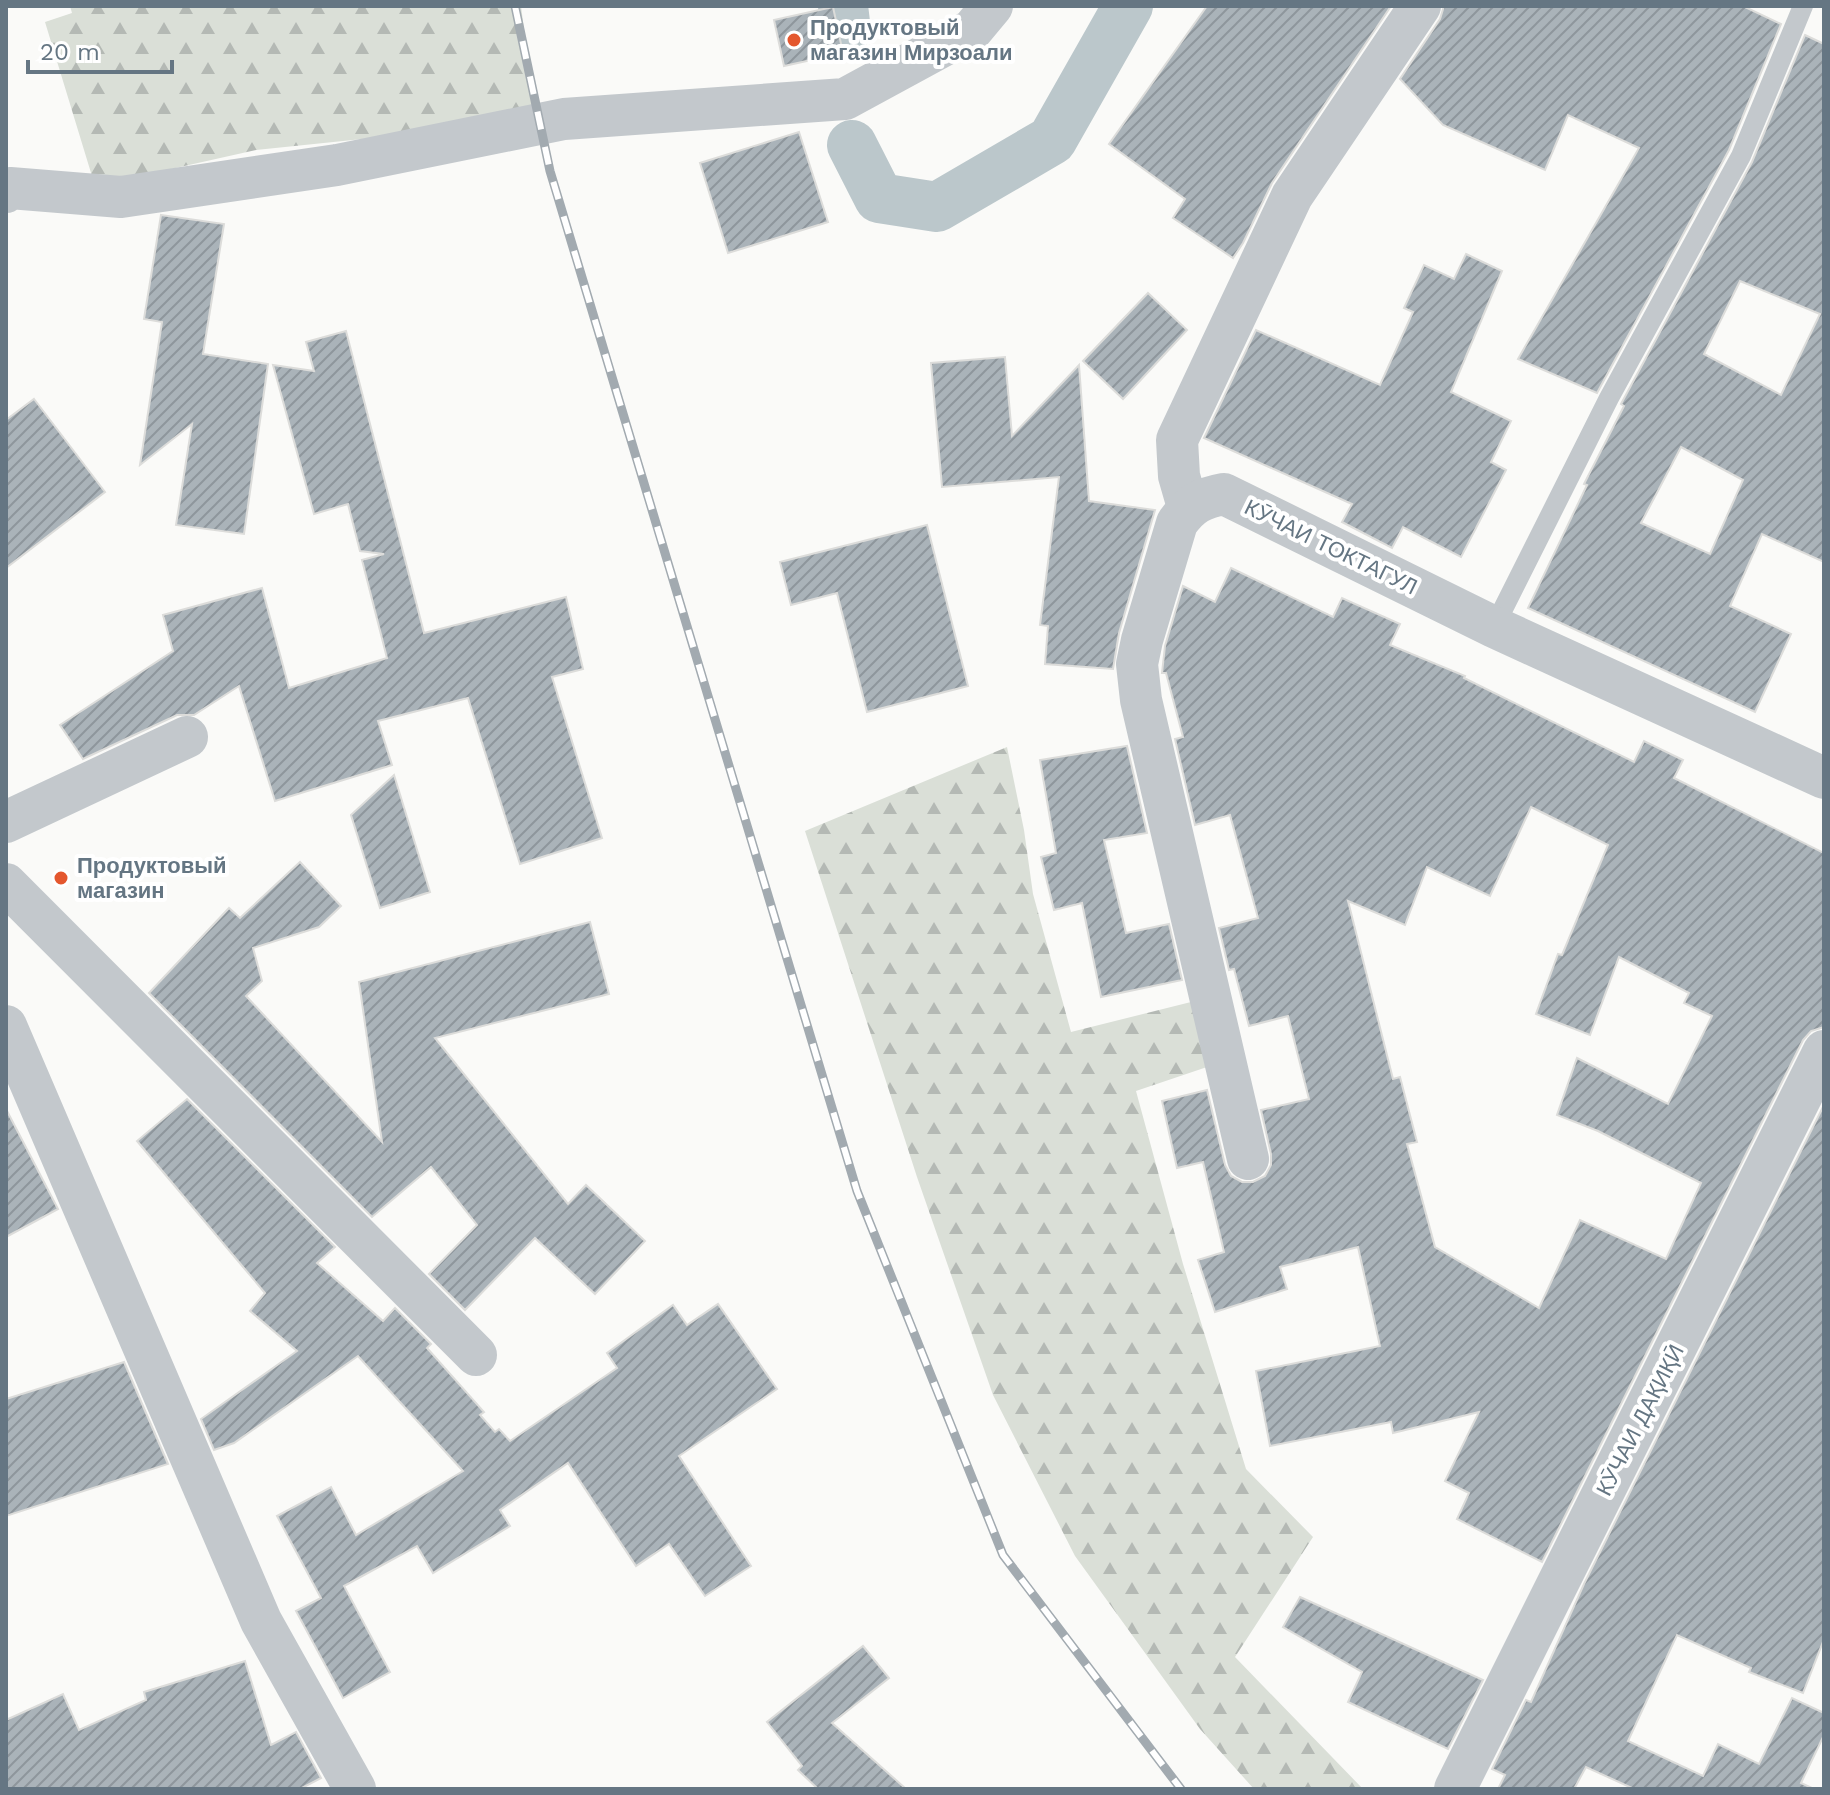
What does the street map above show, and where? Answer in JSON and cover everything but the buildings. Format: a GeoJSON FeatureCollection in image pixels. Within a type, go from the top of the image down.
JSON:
{"type":"FeatureCollection","features":[{"type":"Feature","properties":{"kind":"street"},"geometry":{"type":"LineString","coordinates":[[6,192],[10,188],[121,197],[337,165],[564,119],[845,99],[972,30],[992,6]]}},
{"type":"Feature","properties":{"kind":"street"},"geometry":{"type":"LineString","coordinates":[[1248,1159],[1150,740],[1137,664],[1177,523],[1188,507],[1179,476],[1177,440],[1292,196],[1420,6]]}},
{"type":"Feature","properties":{"kind":"street","name":"КӮЧАИ ТОКТАГУЛ"},"geometry":{"type":"LineString","coordinates":[[1188,507],[1204,498],[1224,494],[1494,627],[1824,778]]}},
{"type":"Feature","properties":{"kind":"street"},"geometry":{"type":"LineString","coordinates":[[6,822],[187,737]]}},
{"type":"Feature","properties":{"kind":"street"},"geometry":{"type":"LineString","coordinates":[[6,884],[476,1355]]}},
{"type":"Feature","properties":{"kind":"street"},"geometry":{"type":"LineString","coordinates":[[6,1026],[261,1621],[355,1789]]}},
{"type":"Feature","properties":{"kind":"street","name":"КӮЧАИ ДАҚИҚӢ"},"geometry":{"type":"LineString","coordinates":[[1455,1789],[1824,1051]]}},
{"type":"Feature","properties":{"kind":"lane"},"geometry":{"type":"LineString","coordinates":[[1494,627],[1609,398],[1741,156],[1803,6]]}},
{"type":"Feature","properties":{"kind":"green space"},"geometry":{"type":"Polygon","coordinates":[[[70,6],[521,6],[536,121],[256,150],[95,186],[45,22],[72,13],[70,6]]]}},
{"type":"Feature","properties":{"kind":"green space"},"geometry":{"type":"Polygon","coordinates":[[[1007,747],[1033,894],[1071,1032],[1191,1002],[1207,1067],[1136,1091],[1183,1264],[1246,1469],[1313,1537],[1235,1657],[1363,1789],[1254,1789],[1200,1729],[1075,1556],[993,1395],[917,1177],[805,831],[1007,747]]]}},
{"type":"Feature","properties":{"kind":"waterway"},"geometry":{"type":"LineString","coordinates":[[843,6],[846,31]]}},
{"type":"Feature","properties":{"kind":"waterway"},"geometry":{"type":"LineString","coordinates":[[852,145],[879,198],[937,207],[1052,140],[1128,6]]}},
{"type":"Feature","properties":{"kind":"railway"},"geometry":{"type":"LineString","coordinates":[[515,6],[550,171],[857,1191],[1003,1555],[1181,1789]]}},
{"type":"Feature","properties":{"kind":"place","name":"Продуктовый магазин Мирзоали"},"geometry":{"type":"Point","coordinates":[794,40]}},
{"type":"Feature","properties":{"kind":"place","name":"Продуктовый магазин"},"geometry":{"type":"Point","coordinates":[61,878]}}]}
